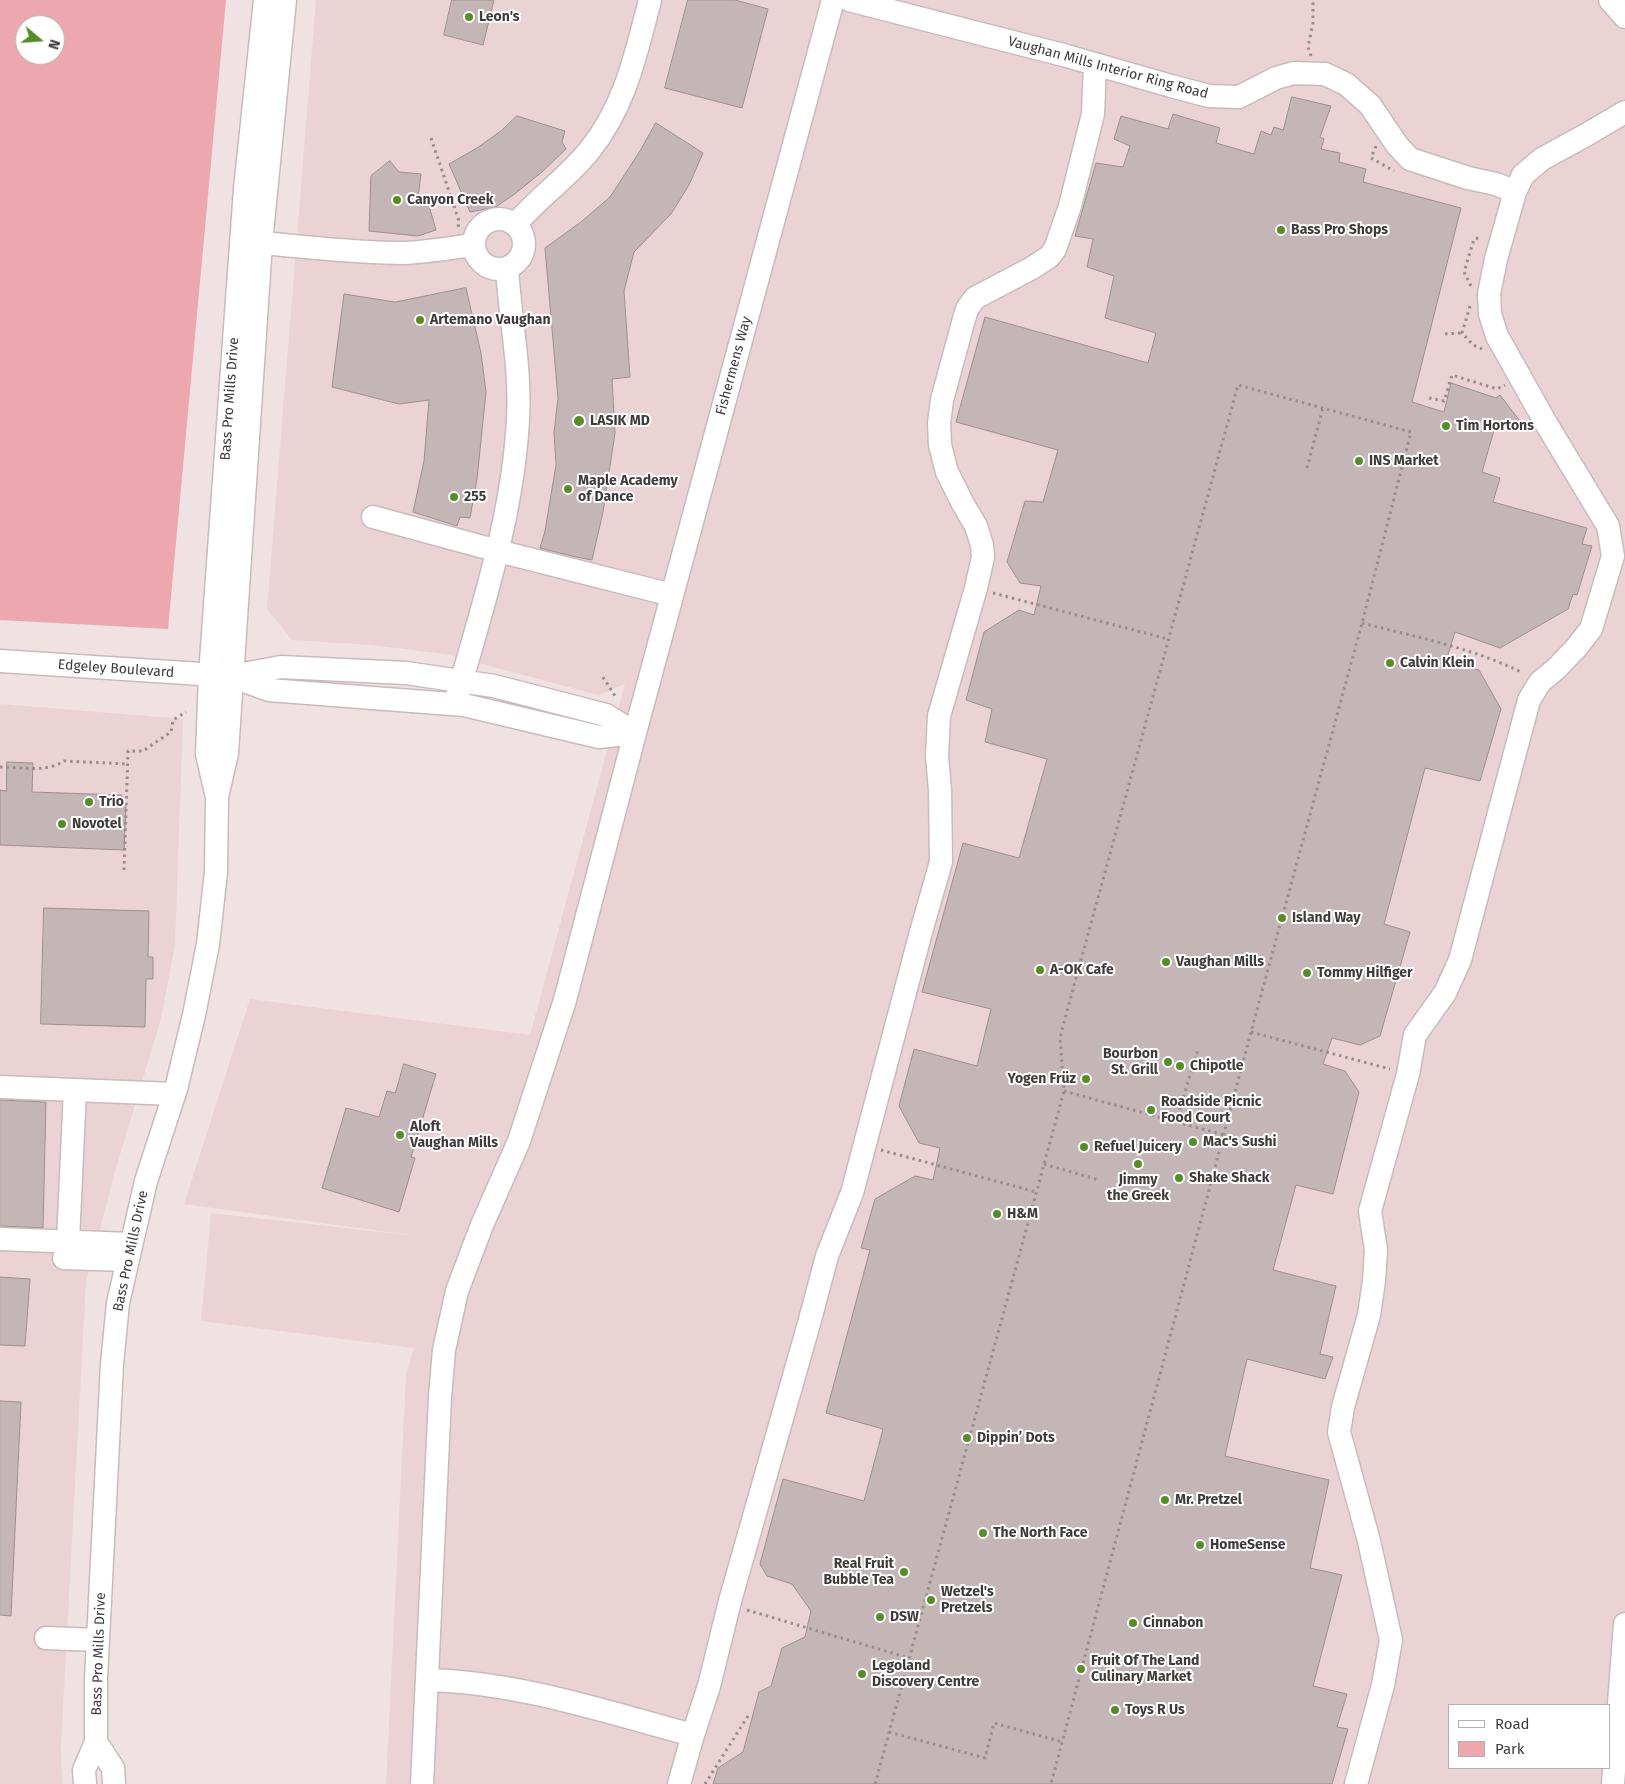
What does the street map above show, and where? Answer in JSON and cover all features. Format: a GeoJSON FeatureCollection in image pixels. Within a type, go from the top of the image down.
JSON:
{"type":"FeatureCollection","features":[{"type":"Feature","properties":{"kind":"street","name":"Bass Pro Mills Drive"},"geometry":{"type":"LineString","coordinates":[[85,1784],[84,1770],[96,1742],[98,1640],[112,1364],[118,1303],[146,1181],[174,1094],[194,1015],[208,944],[216,872],[217,798],[227,753],[221,676],[245,189],[264,0]]}},
{"type":"Feature","properties":{"kind":"street","name":"Bass Pro Mills Drive"},"geometry":{"type":"LineString","coordinates":[[221,676],[285,0]]}},
{"type":"Feature","properties":{"kind":"street"},"geometry":{"type":"LineString","coordinates":[[516,224],[529,208],[567,175],[589,151],[607,126],[620,101],[632,67],[650,0]]}},
{"type":"Feature","properties":{"kind":"street","name":"Fishermens Way"},"geometry":{"type":"LineString","coordinates":[[422,1784],[440,1398],[444,1350],[453,1306],[482,1225],[519,1141],[565,1000],[635,733],[833,0]]}},
{"type":"Feature","properties":{"kind":"street","name":"Vaughan Mills Interior Ring Road"},"geometry":{"type":"LineString","coordinates":[[849,0],[1067,56],[1210,96],[1239,97],[1276,78],[1294,73],[1325,74],[1346,84],[1370,105],[1397,144],[1410,159],[1468,178],[1496,184],[1515,192]]}},
{"type":"Feature","properties":{"kind":"street"},"geometry":{"type":"LineString","coordinates":[[1610,0],[1625,17]]}},
{"type":"Feature","properties":{"kind":"street"},"geometry":{"type":"LineString","coordinates":[[679,1784],[709,1686],[729,1605],[827,1256],[852,1193],[941,862],[937,756],[939,716],[982,563],[982,545],[976,526],[947,472],[940,445],[939,423],[942,400],[964,319],[971,303],[975,298],[1049,257],[1058,244],[1070,206],[1093,114],[1095,65]]}},
{"type":"Feature","properties":{"kind":"street"},"geometry":{"type":"LineString","coordinates":[[1356,1784],[1383,1685],[1391,1640],[1367,1533],[1339,1432],[1343,1407],[1368,1315],[1374,1281],[1376,1250],[1370,1211],[1408,1074],[1415,1035],[1445,993],[1460,960],[1529,700],[1540,682],[1576,648],[1591,629],[1613,556],[1608,526],[1547,426],[1497,336],[1490,314],[1489,294],[1496,259],[1515,192],[1523,175],[1542,158],[1625,112]]}},
{"type":"Feature","properties":{"kind":"street"},"geometry":{"type":"LineString","coordinates":[[261,243],[368,252],[406,253],[465,246],[483,223],[499,218],[516,224],[524,240],[524,249],[514,264],[507,268],[498,269],[482,263],[465,246]]}},
{"type":"Feature","properties":{"kind":"street"},"geometry":{"type":"LineString","coordinates":[[455,704],[498,551],[513,474],[518,418],[518,363],[507,268]]}},
{"type":"Feature","properties":{"kind":"street"},"geometry":{"type":"LineString","coordinates":[[373,517],[672,595]]}},
{"type":"Feature","properties":{"kind":"street","name":"Edgeley Boulevard"},"geometry":{"type":"LineString","coordinates":[[0,661],[221,676]]}},
{"type":"Feature","properties":{"kind":"street"},"geometry":{"type":"LineString","coordinates":[[221,676],[281,667],[406,673],[494,686],[606,715],[635,733]]}},
{"type":"Feature","properties":{"kind":"street"},"geometry":{"type":"LineString","coordinates":[[221,676],[269,690],[464,705],[599,737],[635,733]]}},
{"type":"Feature","properties":{"kind":"street"},"geometry":{"type":"LineString","coordinates":[[0,1087],[174,1094]]}},
{"type":"Feature","properties":{"kind":"street"},"geometry":{"type":"LineString","coordinates":[[66,1250],[75,1090]]}},
{"type":"Feature","properties":{"kind":"street"},"geometry":{"type":"LineString","coordinates":[[0,1239],[66,1250],[129,1252]]}},
{"type":"Feature","properties":{"kind":"street"},"geometry":{"type":"LineString","coordinates":[[1613,1784],[1624,1660],[1625,1624]]}},
{"type":"Feature","properties":{"kind":"street"},"geometry":{"type":"LineString","coordinates":[[46,1638],[98,1640]]}},
{"type":"Feature","properties":{"kind":"street"},"geometry":{"type":"LineString","coordinates":[[427,1680],[460,1681],[529,1692],[693,1735]]}},
{"type":"Feature","properties":{"kind":"street"},"geometry":{"type":"LineString","coordinates":[[96,1742],[113,1768],[114,1784]]}},
{"type":"Feature","properties":{"kind":"path"},"geometry":{"type":"LineString","coordinates":[[1312,0],[1313,23],[1308,47],[1317,73]]}},
{"type":"Feature","properties":{"kind":"path"},"geometry":{"type":"LineString","coordinates":[[1383,124],[1371,158],[1395,172],[1400,172]]}},
{"type":"Feature","properties":{"kind":"path"},"geometry":{"type":"LineString","coordinates":[[431,138],[459,221],[465,246]]}},
{"type":"Feature","properties":{"kind":"path"},"geometry":{"type":"LineString","coordinates":[[1474,292],[1464,272],[1474,239],[1486,237]]}},
{"type":"Feature","properties":{"kind":"path"},"geometry":{"type":"LineString","coordinates":[[1462,332],[1471,300]]}},
{"type":"Feature","properties":{"kind":"path"},"geometry":{"type":"LineString","coordinates":[[1445,334],[1462,332]]}},
{"type":"Feature","properties":{"kind":"path"},"geometry":{"type":"LineString","coordinates":[[1462,332],[1473,346],[1485,349]]}},
{"type":"Feature","properties":{"kind":"path"},"geometry":{"type":"LineString","coordinates":[[1430,398],[1444,401],[1452,375],[1497,389],[1512,382]]}},
{"type":"Feature","properties":{"kind":"path"},"geometry":{"type":"LineString","coordinates":[[875,1784],[1064,1092],[1060,1037],[1238,385],[1411,432],[1362,622],[1051,1784]]}},
{"type":"Feature","properties":{"kind":"path"},"geometry":{"type":"LineString","coordinates":[[1307,468],[1323,408]]}},
{"type":"Feature","properties":{"kind":"path"},"geometry":{"type":"LineString","coordinates":[[976,588],[1169,639]]}},
{"type":"Feature","properties":{"kind":"path"},"geometry":{"type":"LineString","coordinates":[[1362,622],[1502,662],[1540,682]]}},
{"type":"Feature","properties":{"kind":"path"},"geometry":{"type":"LineString","coordinates":[[603,676],[614,696]]}},
{"type":"Feature","properties":{"kind":"path"},"geometry":{"type":"LineString","coordinates":[[124,870],[128,751],[143,751],[171,732],[173,720],[186,712]]}},
{"type":"Feature","properties":{"kind":"path"},"geometry":{"type":"LineString","coordinates":[[0,767],[46,768],[56,766],[64,761],[128,764]]}},
{"type":"Feature","properties":{"kind":"path"},"geometry":{"type":"LineString","coordinates":[[1251,1032],[1408,1074]]}},
{"type":"Feature","properties":{"kind":"path"},"geometry":{"type":"LineString","coordinates":[[1176,1122],[1198,1049]]}},
{"type":"Feature","properties":{"kind":"path"},"geometry":{"type":"LineString","coordinates":[[1064,1092],[1224,1135]]}},
{"type":"Feature","properties":{"kind":"path"},"geometry":{"type":"LineString","coordinates":[[864,1145],[1036,1192]]}},
{"type":"Feature","properties":{"kind":"path"},"geometry":{"type":"LineString","coordinates":[[1044,1164],[1100,1180]]}},
{"type":"Feature","properties":{"kind":"path"},"geometry":{"type":"LineString","coordinates":[[729,1605],[909,1658]]}},
{"type":"Feature","properties":{"kind":"path"},"geometry":{"type":"LineString","coordinates":[[705,1784],[748,1716]]}},
{"type":"Feature","properties":{"kind":"path"},"geometry":{"type":"LineString","coordinates":[[889,1732],[985,1758],[994,1723],[1063,1742]]}},
{"type":"Feature","properties":{"kind":"shaded area"},"geometry":{"type":"Polygon","coordinates":[[[316,0],[1625,0],[1625,1784],[386,1784],[406,1374],[414,1348],[201,1321],[211,1213],[417,1236],[184,1204],[250,999],[530,1035],[625,684],[598,695],[445,654],[371,645],[292,640],[267,609],[316,0]]]}},
{"type":"Feature","properties":{"kind":"shaded area"},"geometry":{"type":"Polygon","coordinates":[[[0,704],[183,719],[175,945],[161,1019],[116,1168],[86,1282],[61,1745],[62,1784],[0,1784],[0,704]]]}},
{"type":"Feature","properties":{"kind":"green space"},"geometry":{"type":"Polygon","coordinates":[[[0,0],[226,0],[168,629],[0,620],[0,0]]]}},
{"type":"Feature","properties":{"kind":"building","name":"Leon's"},"geometry":{"type":"Polygon","coordinates":[[[452,0],[494,0],[483,45],[444,35],[452,0]]]}},
{"type":"Feature","properties":{"kind":"building"},"geometry":{"type":"Polygon","coordinates":[[[688,0],[735,0],[768,9],[742,108],[665,88],[688,0]]]}},
{"type":"Feature","properties":{"kind":"building","name":"Vaughan Mills"},"geometry":{"type":"Polygon","coordinates":[[[1292,97],[1331,106],[1320,137],[1324,139],[1321,149],[1340,153],[1339,162],[1366,169],[1363,182],[1461,208],[1412,402],[1444,412],[1451,383],[1496,398],[1500,395],[1520,421],[1495,427],[1482,472],[1500,478],[1493,502],[1587,528],[1582,544],[1592,546],[1577,595],[1573,594],[1568,609],[1500,648],[1455,632],[1446,661],[1479,670],[1501,709],[1480,781],[1425,768],[1384,924],[1410,932],[1380,1036],[1360,1045],[1332,1038],[1323,1064],[1345,1071],[1359,1092],[1333,1194],[1296,1185],[1273,1270],[1336,1286],[1320,1354],[1333,1357],[1325,1379],[1247,1359],[1225,1456],[1329,1480],[1310,1568],[1342,1575],[1313,1686],[1347,1694],[1337,1727],[1348,1729],[1332,1784],[713,1784],[718,1768],[743,1752],[759,1692],[771,1686],[782,1648],[805,1637],[811,1611],[792,1584],[767,1576],[760,1564],[783,1479],[864,1501],[883,1429],[826,1413],[870,1250],[861,1248],[875,1199],[915,1176],[933,1180],[940,1148],[919,1143],[899,1106],[914,1049],[977,1066],[991,1009],[922,992],[963,843],[1019,858],[1047,759],[985,742],[992,709],[966,700],[984,632],[1019,610],[1034,615],[1041,586],[1020,583],[1007,562],[1025,501],[1043,502],[1058,450],[956,422],[985,317],[1148,363],[1156,333],[1105,318],[1114,276],[1087,267],[1093,239],[1075,236],[1096,163],[1123,167],[1130,146],[1114,139],[1121,116],[1168,129],[1173,114],[1220,128],[1216,143],[1254,154],[1261,131],[1271,135],[1274,127],[1283,130],[1292,97]]]}},
{"type":"Feature","properties":{"kind":"building"},"geometry":{"type":"Polygon","coordinates":[[[517,116],[565,131],[562,142],[566,149],[543,171],[496,207],[470,212],[449,164],[477,148],[501,131],[517,116]]]}},
{"type":"Feature","properties":{"kind":"building"},"geometry":{"type":"Polygon","coordinates":[[[656,123],[703,153],[689,185],[671,214],[634,252],[624,291],[630,377],[612,379],[615,433],[603,512],[592,560],[540,548],[545,531],[556,465],[554,433],[558,398],[545,248],[581,222],[610,197],[656,123]]]}},
{"type":"Feature","properties":{"kind":"building","name":"Canyon Creek"},"geometry":{"type":"Polygon","coordinates":[[[390,161],[399,172],[421,174],[418,198],[428,202],[436,230],[418,236],[369,231],[371,176],[390,161]]]}},
{"type":"Feature","properties":{"kind":"building"},"geometry":{"type":"Polygon","coordinates":[[[466,288],[481,353],[486,392],[477,479],[470,518],[460,517],[457,526],[413,512],[424,461],[429,400],[399,404],[332,387],[344,294],[395,302],[466,288]]]}},
{"type":"Feature","properties":{"kind":"building","name":"Novotel"},"geometry":{"type":"Polygon","coordinates":[[[7,762],[33,763],[32,792],[122,795],[122,805],[126,805],[124,850],[0,845],[0,790],[6,791],[7,762]]]}},
{"type":"Feature","properties":{"kind":"building"},"geometry":{"type":"Polygon","coordinates":[[[44,908],[149,911],[148,957],[153,957],[153,979],[146,979],[145,1027],[41,1024],[44,908]]]}},
{"type":"Feature","properties":{"kind":"building","name":"Aloft Vaughan Mills"},"geometry":{"type":"Polygon","coordinates":[[[404,1064],[436,1074],[411,1157],[415,1158],[399,1212],[322,1188],[346,1108],[379,1117],[387,1091],[395,1093],[404,1064]]]}},
{"type":"Feature","properties":{"kind":"building"},"geometry":{"type":"Polygon","coordinates":[[[0,1100],[46,1102],[43,1228],[0,1226],[0,1100]]]}},
{"type":"Feature","properties":{"kind":"building"},"geometry":{"type":"Polygon","coordinates":[[[0,1277],[30,1279],[25,1346],[0,1345],[0,1277]]]}},
{"type":"Feature","properties":{"kind":"building"},"geometry":{"type":"Polygon","coordinates":[[[0,1401],[21,1402],[11,1616],[0,1615],[0,1401]]]}},
{"type":"Feature","properties":{"kind":"place","name":"Leon's"},"geometry":{"type":"Point","coordinates":[469,17]}},
{"type":"Feature","properties":{"kind":"place","name":"Canyon Creek"},"geometry":{"type":"Point","coordinates":[397,200]}},
{"type":"Feature","properties":{"kind":"place","name":"Bass Pro Shops"},"geometry":{"type":"Point","coordinates":[1281,230]}},
{"type":"Feature","properties":{"kind":"place","name":"Artemano Vaughan"},"geometry":{"type":"Point","coordinates":[420,320]}},
{"type":"Feature","properties":{"kind":"place","name":"LASIK MD"},"geometry":{"type":"Point","coordinates":[579,421]}},
{"type":"Feature","properties":{"kind":"place","name":"Tim Hortons"},"geometry":{"type":"Point","coordinates":[1446,426]}},
{"type":"Feature","properties":{"kind":"place","name":"INS Market"},"geometry":{"type":"Point","coordinates":[1359,461]}},
{"type":"Feature","properties":{"kind":"place","name":"Maple Academy of Dance"},"geometry":{"type":"Point","coordinates":[568,489]}},
{"type":"Feature","properties":{"kind":"place","name":"255"},"geometry":{"type":"Point","coordinates":[454,497]}},
{"type":"Feature","properties":{"kind":"place","name":"Calvin Klein"},"geometry":{"type":"Point","coordinates":[1390,663]}},
{"type":"Feature","properties":{"kind":"place","name":"Trio"},"geometry":{"type":"Point","coordinates":[89,802]}},
{"type":"Feature","properties":{"kind":"place","name":"Novotel"},"geometry":{"type":"Point","coordinates":[62,824]}},
{"type":"Feature","properties":{"kind":"place","name":"Island Way"},"geometry":{"type":"Point","coordinates":[1282,918]}},
{"type":"Feature","properties":{"kind":"place","name":"Vaughan Mills"},"geometry":{"type":"Point","coordinates":[1166,962]}},
{"type":"Feature","properties":{"kind":"place","name":"A-OK Cafe"},"geometry":{"type":"Point","coordinates":[1040,970]}},
{"type":"Feature","properties":{"kind":"place","name":"Tommy Hilfiger"},"geometry":{"type":"Point","coordinates":[1307,973]}},
{"type":"Feature","properties":{"kind":"place","name":"Bourbon St. Grill"},"geometry":{"type":"Point","coordinates":[1168,1062]}},
{"type":"Feature","properties":{"kind":"place","name":"Chipotle"},"geometry":{"type":"Point","coordinates":[1180,1066]}},
{"type":"Feature","properties":{"kind":"place","name":"Yogen Früz"},"geometry":{"type":"Point","coordinates":[1086,1079]}},
{"type":"Feature","properties":{"kind":"place","name":"Roadside Picnic Food Court"},"geometry":{"type":"Point","coordinates":[1151,1110]}},
{"type":"Feature","properties":{"kind":"place","name":"Aloft Vaughan Mills"},"geometry":{"type":"Point","coordinates":[400,1135]}},
{"type":"Feature","properties":{"kind":"place","name":"Mac's Sushi"},"geometry":{"type":"Point","coordinates":[1193,1142]}},
{"type":"Feature","properties":{"kind":"place","name":"Refuel Juicery"},"geometry":{"type":"Point","coordinates":[1084,1147]}},
{"type":"Feature","properties":{"kind":"place","name":"Jimmy the Greek"},"geometry":{"type":"Point","coordinates":[1138,1164]}},
{"type":"Feature","properties":{"kind":"place","name":"Shake Shack"},"geometry":{"type":"Point","coordinates":[1179,1178]}},
{"type":"Feature","properties":{"kind":"place","name":"H&M"},"geometry":{"type":"Point","coordinates":[997,1214]}},
{"type":"Feature","properties":{"kind":"place","name":"Dippin’ Dots"},"geometry":{"type":"Point","coordinates":[967,1438]}},
{"type":"Feature","properties":{"kind":"place","name":"Mr. Pretzel"},"geometry":{"type":"Point","coordinates":[1165,1500]}},
{"type":"Feature","properties":{"kind":"place","name":"The North Face"},"geometry":{"type":"Point","coordinates":[983,1533]}},
{"type":"Feature","properties":{"kind":"place","name":"HomeSense"},"geometry":{"type":"Point","coordinates":[1200,1545]}},
{"type":"Feature","properties":{"kind":"place","name":"Real Fruit Bubble Tea"},"geometry":{"type":"Point","coordinates":[904,1572]}},
{"type":"Feature","properties":{"kind":"place","name":"Wetzel's Pretzels"},"geometry":{"type":"Point","coordinates":[931,1600]}},
{"type":"Feature","properties":{"kind":"place","name":"DSW"},"geometry":{"type":"Point","coordinates":[880,1617]}},
{"type":"Feature","properties":{"kind":"place","name":"Cinnabon"},"geometry":{"type":"Point","coordinates":[1133,1623]}},
{"type":"Feature","properties":{"kind":"place","name":"Fruit Of The Land Culinary Market"},"geometry":{"type":"Point","coordinates":[1081,1669]}},
{"type":"Feature","properties":{"kind":"place","name":"Legoland Discovery Centre"},"geometry":{"type":"Point","coordinates":[862,1674]}},
{"type":"Feature","properties":{"kind":"place","name":"Toys R Us"},"geometry":{"type":"Point","coordinates":[1115,1710]}}]}
